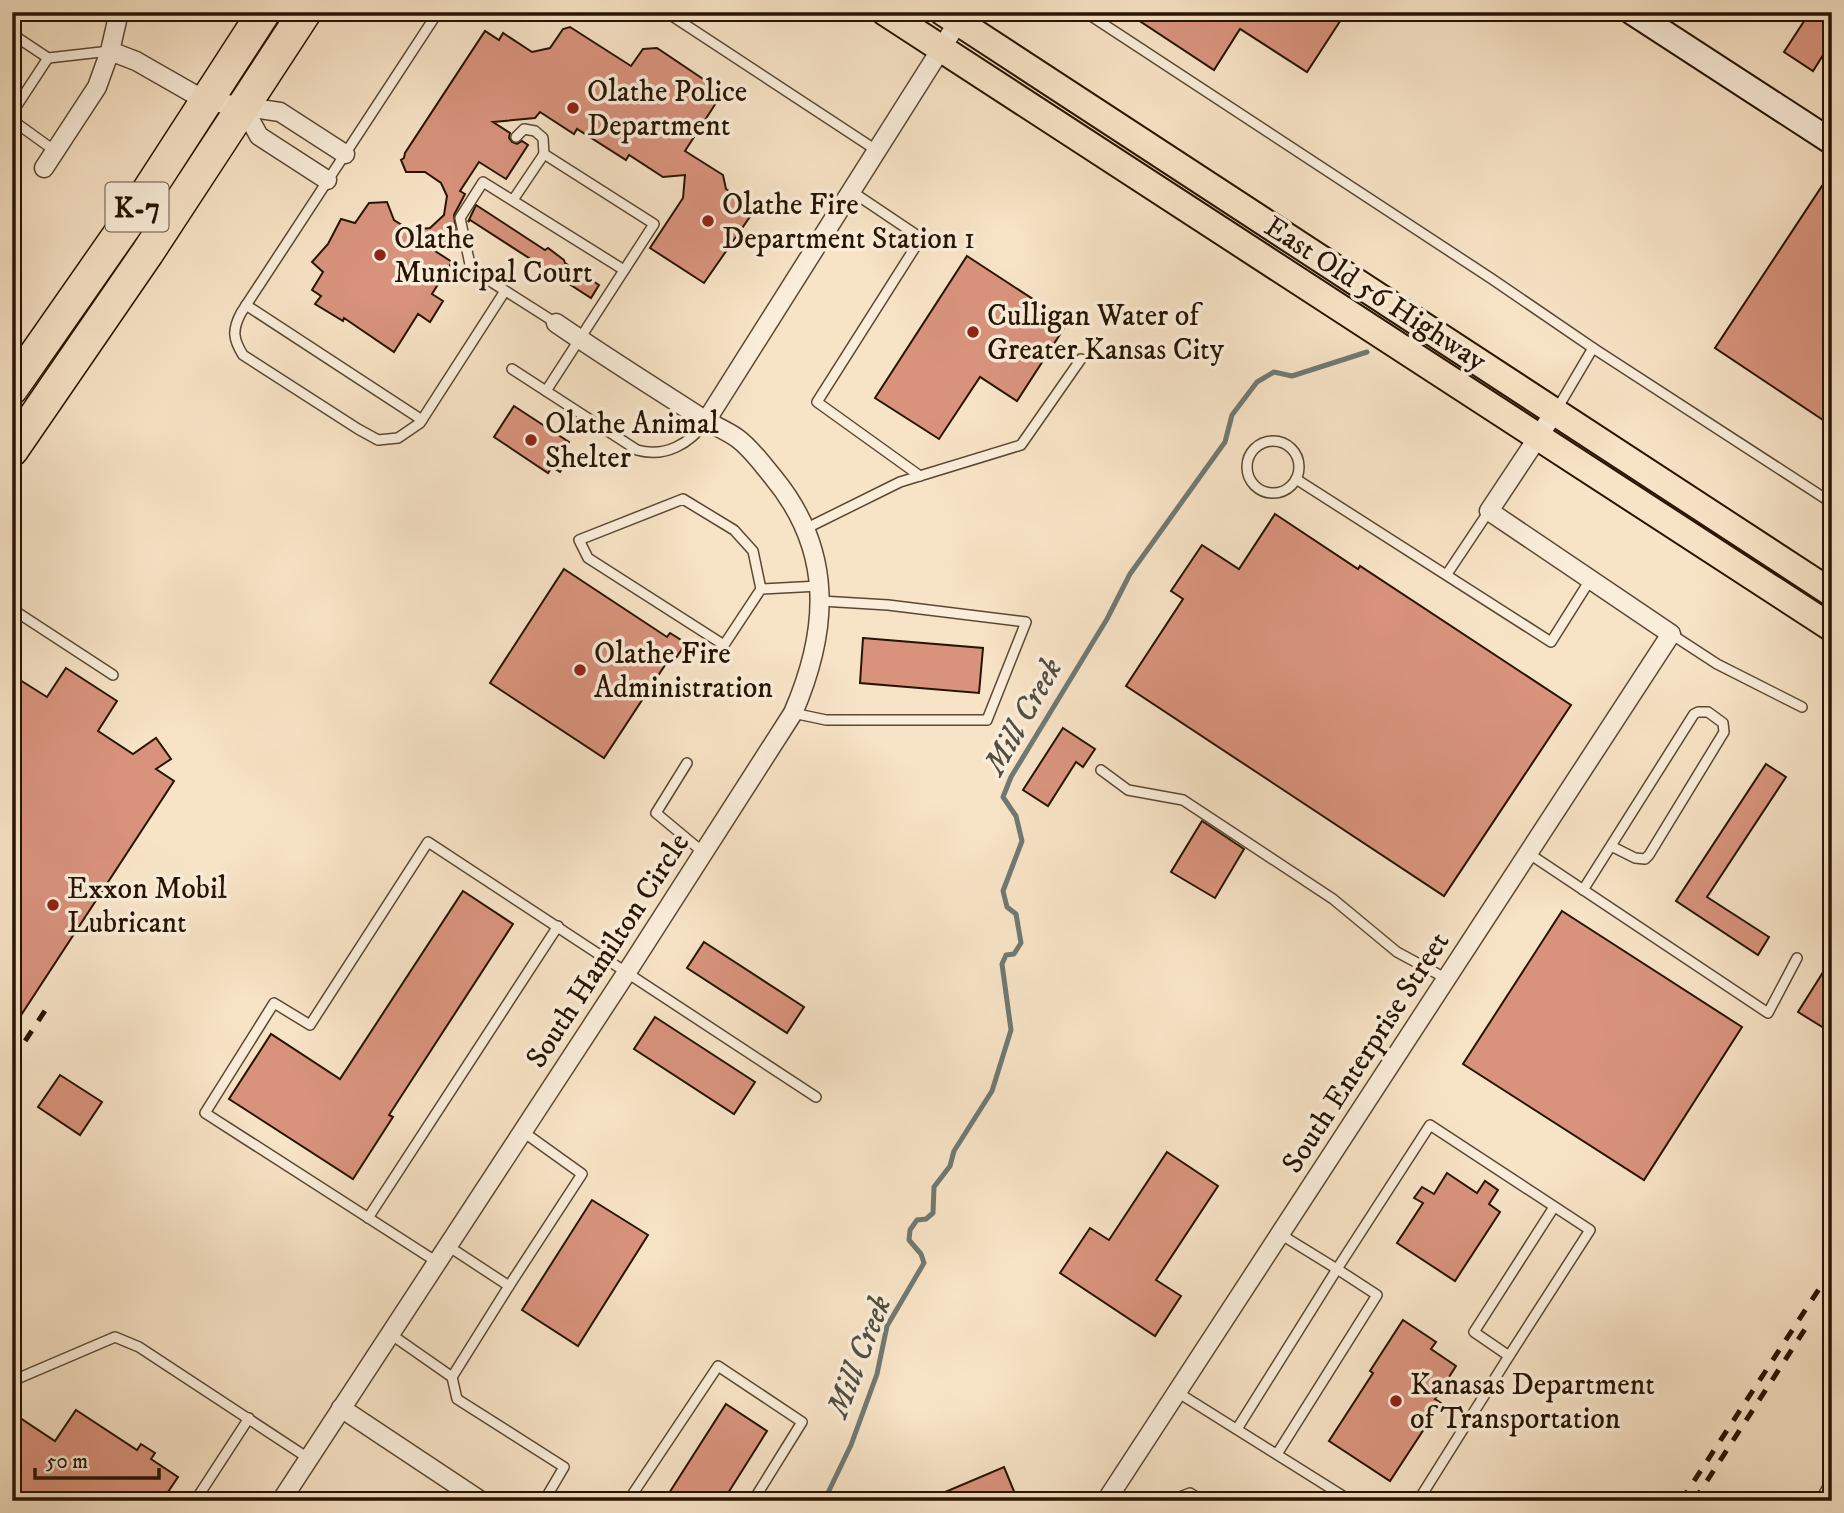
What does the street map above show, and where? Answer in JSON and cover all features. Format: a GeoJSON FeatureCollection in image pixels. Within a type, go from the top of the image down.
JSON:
{"type":"FeatureCollection","features":[{"type":"Feature","properties":{"kind":"highway","name":"K-7"},"geometry":{"type":"LineString","coordinates":[[12,388],[130,219],[264,12]]}},
{"type":"Feature","properties":{"kind":"highway","name":"K-7"},"geometry":{"type":"LineString","coordinates":[[12,450],[148,252],[305,12]]}},
{"type":"Feature","properties":{"kind":"main road","name":"East Old 56 Highway"},"geometry":{"type":"LineString","coordinates":[[885,12],[1832,628]]}},
{"type":"Feature","properties":{"kind":"main road","name":"East Old 56 Highway"},"geometry":{"type":"LineString","coordinates":[[951,17],[1832,593]]}},
{"type":"Feature","properties":{"kind":"street"},"geometry":{"type":"LineString","coordinates":[[44,169],[97,87],[110,51],[119,12]]}},
{"type":"Feature","properties":{"kind":"street"},"geometry":{"type":"LineString","coordinates":[[1632,12],[1832,142]]}},
{"type":"Feature","properties":{"kind":"street"},"geometry":{"type":"LineString","coordinates":[[706,421],[941,49],[951,17]]}},
{"type":"Feature","properties":{"kind":"street"},"geometry":{"type":"LineString","coordinates":[[110,51],[136,61],[206,101],[280,112],[345,154]]}},
{"type":"Feature","properties":{"kind":"street"},"geometry":{"type":"LineString","coordinates":[[243,107],[259,136],[327,180]]}},
{"type":"Feature","properties":{"kind":"street","name":"South Hamilton Circle"},"geometry":{"type":"LineString","coordinates":[[281,1501],[793,713],[807,682],[816,650],[821,593],[815,555],[805,529],[781,486],[759,459],[737,439],[556,323]]}},
{"type":"Feature","properties":{"kind":"street"},"geometry":{"type":"LineString","coordinates":[[1554,413],[1489,511],[1671,634]]}},
{"type":"Feature","properties":{"kind":"street","name":"South Enterprise Street"},"geometry":{"type":"LineString","coordinates":[[1106,1501],[1671,634]]}},
{"type":"Feature","properties":{"kind":"street"},"geometry":{"type":"LineString","coordinates":[[341,1408],[475,1499]]}},
{"type":"Feature","properties":{"kind":"lane"},"geometry":{"type":"LineString","coordinates":[[438,12],[246,305],[236,323],[234,339],[243,355],[378,440],[398,438],[422,420],[505,291]]}},
{"type":"Feature","properties":{"kind":"lane"},"geometry":{"type":"LineString","coordinates":[[666,12],[876,150]]}},
{"type":"Feature","properties":{"kind":"lane"},"geometry":{"type":"LineString","coordinates":[[1085,12],[1593,348],[1831,501]]}},
{"type":"Feature","properties":{"kind":"lane"},"geometry":{"type":"LineString","coordinates":[[12,34],[48,58],[110,51]]}},
{"type":"Feature","properties":{"kind":"lane"},"geometry":{"type":"LineString","coordinates":[[12,113],[48,58]]}},
{"type":"Feature","properties":{"kind":"lane"},"geometry":{"type":"LineString","coordinates":[[12,120],[55,151]]}},
{"type":"Feature","properties":{"kind":"lane"},"geometry":{"type":"LineString","coordinates":[[513,200],[544,153],[542,138],[535,131],[524,129],[516,137]]}},
{"type":"Feature","properties":{"kind":"lane"},"geometry":{"type":"LineString","coordinates":[[544,153],[654,224],[546,391]]}},
{"type":"Feature","properties":{"kind":"lane"},"geometry":{"type":"LineString","coordinates":[[556,323],[471,269],[460,218],[483,182],[624,270]]}},
{"type":"Feature","properties":{"kind":"lane"},"geometry":{"type":"LineString","coordinates":[[850,191],[921,238],[817,402],[920,476]]}},
{"type":"Feature","properties":{"kind":"lane"},"geometry":{"type":"LineString","coordinates":[[246,305],[422,420]]}},
{"type":"Feature","properties":{"kind":"lane"},"geometry":{"type":"LineString","coordinates":[[1554,413],[1593,348]]}},
{"type":"Feature","properties":{"kind":"lane"},"geometry":{"type":"LineString","coordinates":[[805,529],[900,482],[1021,445],[1082,359]]}},
{"type":"Feature","properties":{"kind":"lane"},"geometry":{"type":"LineString","coordinates":[[512,369],[637,450],[649,454],[662,453],[696,435],[706,421]]}},
{"type":"Feature","properties":{"kind":"lane"},"geometry":{"type":"LineString","coordinates":[[1266,442],[1283,443],[1296,455],[1299,464],[1296,479],[1289,488],[1281,492],[1264,491],[1257,487],[1248,474],[1249,458],[1253,451],[1266,442]]}},
{"type":"Feature","properties":{"kind":"lane"},"geometry":{"type":"LineString","coordinates":[[1296,479],[1551,642],[1590,580]]}},
{"type":"Feature","properties":{"kind":"lane"},"geometry":{"type":"LineString","coordinates":[[683,499],[734,530],[753,551],[761,589],[723,645],[588,558],[579,540],[683,499]]}},
{"type":"Feature","properties":{"kind":"lane"},"geometry":{"type":"LineString","coordinates":[[1447,574],[1489,511]]}},
{"type":"Feature","properties":{"kind":"lane"},"geometry":{"type":"LineString","coordinates":[[761,589],[821,593],[888,605],[1026,622],[988,720],[826,720],[793,713]]}},
{"type":"Feature","properties":{"kind":"lane"},"geometry":{"type":"LineString","coordinates":[[12,609],[113,675]]}},
{"type":"Feature","properties":{"kind":"lane"},"geometry":{"type":"LineString","coordinates":[[1671,634],[1717,664],[1802,707]]}},
{"type":"Feature","properties":{"kind":"lane"},"geometry":{"type":"LineString","coordinates":[[1583,890],[1694,714],[1708,712],[1723,723],[1724,732],[1649,855],[1645,859],[1636,858],[1611,846]]}},
{"type":"Feature","properties":{"kind":"lane"},"geometry":{"type":"LineString","coordinates":[[687,763],[656,813],[704,853]]}},
{"type":"Feature","properties":{"kind":"lane"},"geometry":{"type":"LineString","coordinates":[[1101,770],[1128,790],[1183,800],[1333,899],[1397,952],[1447,979]]}},
{"type":"Feature","properties":{"kind":"lane"},"geometry":{"type":"LineString","coordinates":[[437,1262],[205,1113],[274,1003],[310,1025],[428,842],[816,1097]]}},
{"type":"Feature","properties":{"kind":"lane"},"geometry":{"type":"LineString","coordinates":[[1528,853],[1768,1013],[1797,958]]}},
{"type":"Feature","properties":{"kind":"lane"},"geometry":{"type":"LineString","coordinates":[[368,1218],[558,926]]}},
{"type":"Feature","properties":{"kind":"lane"},"geometry":{"type":"LineString","coordinates":[[1237,1429],[1430,1125],[1590,1230],[1418,1501]]}},
{"type":"Feature","properties":{"kind":"lane"},"geometry":{"type":"LineString","coordinates":[[452,1377],[582,1174],[522,1131]]}},
{"type":"Feature","properties":{"kind":"lane"},"geometry":{"type":"LineString","coordinates":[[1509,1356],[1474,1332],[1554,1207]]}},
{"type":"Feature","properties":{"kind":"lane"},"geometry":{"type":"LineString","coordinates":[[1277,1454],[1377,1295],[1280,1234]]}},
{"type":"Feature","properties":{"kind":"lane"},"geometry":{"type":"LineString","coordinates":[[448,1246],[509,1286]]}},
{"type":"Feature","properties":{"kind":"lane"},"geometry":{"type":"LineString","coordinates":[[389,1333],[452,1377],[457,1399],[564,1467],[544,1501]]}},
{"type":"Feature","properties":{"kind":"lane"},"geometry":{"type":"LineString","coordinates":[[12,1381],[115,1338],[139,1347],[308,1458]]}},
{"type":"Feature","properties":{"kind":"lane"},"geometry":{"type":"LineString","coordinates":[[628,1501],[718,1366],[802,1422],[753,1501]]}},
{"type":"Feature","properties":{"kind":"lane"},"geometry":{"type":"LineString","coordinates":[[1177,1392],[1351,1501]]}},
{"type":"Feature","properties":{"kind":"lane"},"geometry":{"type":"LineString","coordinates":[[195,1501],[249,1418]]}},
{"type":"Feature","properties":{"kind":"lane"},"geometry":{"type":"LineString","coordinates":[[1820,1501],[1832,1479]]}},
{"type":"Feature","properties":{"kind":"lane"},"geometry":{"type":"LineString","coordinates":[[1179,1501],[1182,1496],[1190,1493],[1203,1501]]}},
{"type":"Feature","properties":{"kind":"building"},"geometry":{"type":"Polygon","coordinates":[[[1126,12],[1346,12],[1307,72],[1240,29],[1214,70],[1126,12]]]}},
{"type":"Feature","properties":{"kind":"building"},"geometry":{"type":"Polygon","coordinates":[[[1810,12],[1832,12],[1832,41],[1813,71],[1784,52],[1810,12]]]}},
{"type":"Feature","properties":{"kind":"building"},"geometry":{"type":"Polygon","coordinates":[[[570,27],[631,66],[643,49],[657,48],[712,85],[712,95],[716,103],[685,151],[723,175],[726,189],[756,208],[704,283],[650,248],[683,198],[685,175],[663,177],[629,155],[626,160],[577,129],[574,134],[540,112],[535,118],[493,122],[510,133],[512,142],[517,144],[522,141],[528,145],[506,179],[479,162],[460,191],[465,194],[454,215],[456,233],[435,251],[452,262],[432,294],[443,301],[430,322],[418,314],[394,352],[344,318],[343,321],[315,304],[321,296],[312,290],[323,272],[312,262],[328,244],[341,219],[355,223],[369,203],[387,202],[394,220],[410,230],[430,228],[444,215],[447,196],[441,183],[425,172],[406,172],[401,160],[485,31],[499,40],[503,33],[532,52],[550,48],[563,29],[570,27]]]}},
{"type":"Feature","properties":{"kind":"building"},"geometry":{"type":"Polygon","coordinates":[[[1822,186],[1832,193],[1832,426],[1715,348],[1822,186]]]}},
{"type":"Feature","properties":{"kind":"building"},"geometry":{"type":"Polygon","coordinates":[[[476,205],[545,250],[548,248],[565,263],[599,285],[591,298],[470,220],[468,222],[476,205]]]}},
{"type":"Feature","properties":{"kind":"building"},"geometry":{"type":"Polygon","coordinates":[[[967,256],[1068,322],[1017,401],[980,377],[939,439],[875,398],[967,256]]]}},
{"type":"Feature","properties":{"kind":"building","name":"Olathe Animal Shelter"},"geometry":{"type":"Polygon","coordinates":[[[514,406],[569,442],[563,451],[571,456],[560,472],[552,467],[548,473],[494,437],[514,406]]]}},
{"type":"Feature","properties":{"kind":"building"},"geometry":{"type":"Polygon","coordinates":[[[1275,514],[1358,569],[1360,566],[1571,705],[1444,896],[1126,686],[1183,599],[1171,591],[1202,545],[1239,569],[1275,514]]]}},
{"type":"Feature","properties":{"kind":"building","name":"Olathe Fire Administration"},"geometry":{"type":"Polygon","coordinates":[[[564,569],[667,637],[670,633],[686,643],[676,658],[671,656],[604,758],[490,683],[564,569]]]}},
{"type":"Feature","properties":{"kind":"building"},"geometry":{"type":"Polygon","coordinates":[[[863,638],[983,648],[979,693],[860,683],[863,638]]]}},
{"type":"Feature","properties":{"kind":"building","name":"Exxon Mobil Lubricant"},"geometry":{"type":"Polygon","coordinates":[[[66,668],[117,701],[98,731],[133,754],[156,738],[171,759],[156,769],[174,781],[12,1029],[12,675],[47,697],[66,668]]]}},
{"type":"Feature","properties":{"kind":"building"},"geometry":{"type":"Polygon","coordinates":[[[1063,728],[1095,749],[1083,767],[1076,762],[1048,806],[1023,790],[1063,728]]]}},
{"type":"Feature","properties":{"kind":"building"},"geometry":{"type":"Polygon","coordinates":[[[1766,764],[1786,777],[1707,897],[1769,937],[1758,955],[1676,901],[1766,764]]]}},
{"type":"Feature","properties":{"kind":"building"},"geometry":{"type":"Polygon","coordinates":[[[1202,821],[1244,849],[1215,898],[1171,872],[1202,821]]]}},
{"type":"Feature","properties":{"kind":"building"},"geometry":{"type":"Polygon","coordinates":[[[463,891],[513,924],[389,1115],[393,1117],[353,1179],[229,1099],[271,1034],[340,1079],[463,891]]]}},
{"type":"Feature","properties":{"kind":"building"},"geometry":{"type":"Polygon","coordinates":[[[1562,911],[1742,1027],[1644,1180],[1463,1064],[1562,911]]]}},
{"type":"Feature","properties":{"kind":"building"},"geometry":{"type":"Polygon","coordinates":[[[704,942],[804,1007],[787,1033],[687,968],[704,942]]]}},
{"type":"Feature","properties":{"kind":"building"},"geometry":{"type":"Polygon","coordinates":[[[1832,958],[1832,1033],[1798,1012],[1832,958]]]}},
{"type":"Feature","properties":{"kind":"building"},"geometry":{"type":"Polygon","coordinates":[[[655,1017],[755,1082],[734,1114],[634,1049],[655,1017]]]}},
{"type":"Feature","properties":{"kind":"building"},"geometry":{"type":"Polygon","coordinates":[[[60,1075],[102,1102],[80,1135],[38,1107],[60,1075]]]}},
{"type":"Feature","properties":{"kind":"building"},"geometry":{"type":"Polygon","coordinates":[[[1167,1152],[1218,1186],[1156,1280],[1181,1296],[1155,1336],[1060,1273],[1090,1228],[1109,1240],[1167,1152]]]}},
{"type":"Feature","properties":{"kind":"building"},"geometry":{"type":"Polygon","coordinates":[[[1447,1173],[1477,1193],[1485,1181],[1498,1190],[1489,1204],[1500,1212],[1455,1281],[1397,1243],[1423,1203],[1414,1198],[1422,1187],[1434,1194],[1447,1173]]]}},
{"type":"Feature","properties":{"kind":"building"},"geometry":{"type":"Polygon","coordinates":[[[592,1200],[648,1235],[578,1346],[522,1310],[592,1200]]]}},
{"type":"Feature","properties":{"kind":"building","name":"Kanasas Department of Transportation"},"geometry":{"type":"Polygon","coordinates":[[[1403,1320],[1436,1342],[1431,1349],[1456,1366],[1435,1399],[1441,1403],[1390,1481],[1329,1441],[1403,1320]]]}},
{"type":"Feature","properties":{"kind":"building"},"geometry":{"type":"Polygon","coordinates":[[[726,1404],[767,1431],[723,1501],[664,1501],[726,1404]]]}},
{"type":"Feature","properties":{"kind":"building"},"geometry":{"type":"Polygon","coordinates":[[[76,1410],[137,1450],[141,1444],[155,1453],[151,1459],[178,1477],[162,1501],[12,1501],[12,1424],[17,1416],[55,1441],[76,1410]]]}},
{"type":"Feature","properties":{"kind":"building"},"geometry":{"type":"Polygon","coordinates":[[[1004,1467],[1018,1501],[924,1501],[1004,1467]]]}},
{"type":"Feature","properties":{"kind":"waterway","name":"Mill Creek"},"geometry":{"type":"LineString","coordinates":[[824,1501],[851,1445],[877,1374],[887,1326],[924,1263],[921,1254],[909,1240],[910,1230],[917,1220],[926,1219],[933,1213],[934,1187],[950,1166],[954,1151],[992,1091],[1011,1030],[1002,964],[1006,955],[1014,954],[1021,943],[1016,914],[1007,907],[1003,891],[1022,841],[1016,816],[1003,797],[1011,777],[1107,619],[1130,574],[1225,442],[1232,415],[1257,382],[1274,372],[1292,376],[1367,352]]}},
{"type":"Feature","properties":{"kind":"railway"},"geometry":{"type":"LineString","coordinates":[[12,1061],[50,1003]]}},
{"type":"Feature","properties":{"kind":"railway"},"geometry":{"type":"LineString","coordinates":[[1681,1501],[1832,1269]]}},
{"type":"Feature","properties":{"kind":"railway"},"geometry":{"type":"LineString","coordinates":[[1694,1501],[1807,1326]]}},
{"type":"Feature","properties":{"kind":"place","name":"Olathe Police Department"},"geometry":{"type":"Point","coordinates":[573,108]}},
{"type":"Feature","properties":{"kind":"place","name":"Olathe Fire Department Station 1"},"geometry":{"type":"Point","coordinates":[708,221]}},
{"type":"Feature","properties":{"kind":"place","name":"Olathe Municipal Court"},"geometry":{"type":"Point","coordinates":[380,255]}},
{"type":"Feature","properties":{"kind":"place","name":"Culligan Water of Greater Kansas City"},"geometry":{"type":"Point","coordinates":[973,332]}},
{"type":"Feature","properties":{"kind":"place","name":"Olathe Animal Shelter"},"geometry":{"type":"Point","coordinates":[531,440]}},
{"type":"Feature","properties":{"kind":"place","name":"Olathe Fire Administration"},"geometry":{"type":"Point","coordinates":[580,670]}},
{"type":"Feature","properties":{"kind":"place","name":"Exxon Mobil Lubricant"},"geometry":{"type":"Point","coordinates":[53,905]}},
{"type":"Feature","properties":{"kind":"place","name":"Kanasas Department of Transportation"},"geometry":{"type":"Point","coordinates":[1396,1401]}}]}
